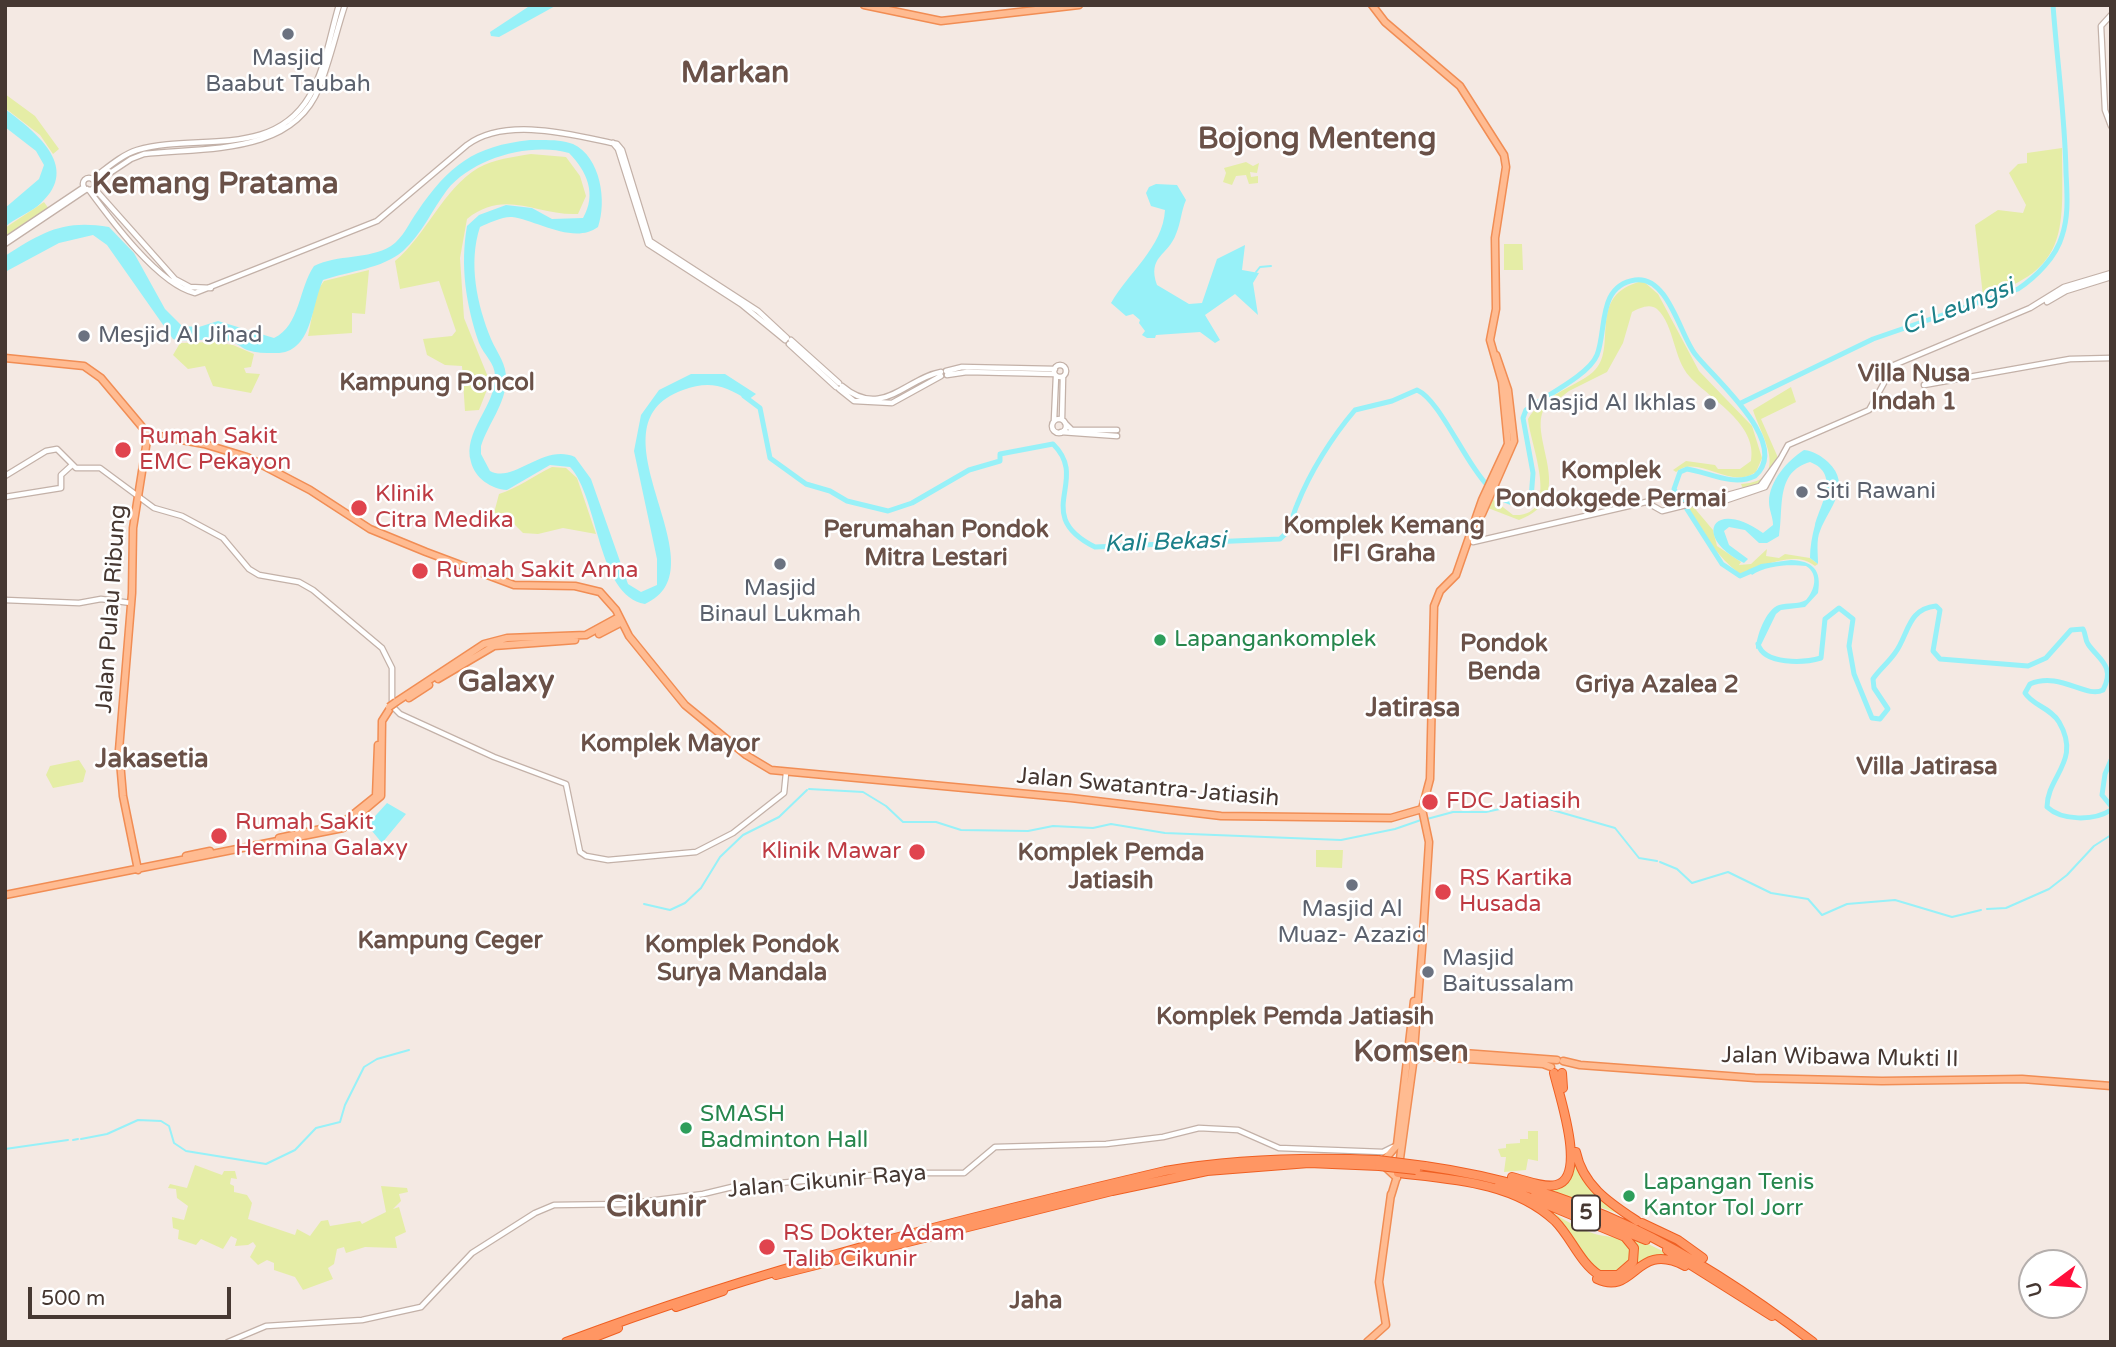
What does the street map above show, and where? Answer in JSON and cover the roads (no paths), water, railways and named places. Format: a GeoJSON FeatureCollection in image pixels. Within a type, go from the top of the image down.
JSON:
{"type":"FeatureCollection","features":[{"type":"Feature","properties":{"kind":"highway"},"geometry":{"type":"LineString","coordinates":[[1427,1168],[1465,1168],[1546,1185],[1563,1182],[1571,1172],[1572,1155],[1560,1067]]}},
{"type":"Feature","properties":{"kind":"highway"},"geometry":{"type":"LineString","coordinates":[[1560,1067],[1580,1167],[1593,1187],[1639,1222],[1678,1240]]}},
{"type":"Feature","properties":{"kind":"highway","name":"5"},"geometry":{"type":"LineString","coordinates":[[566,1342],[708,1290],[794,1265],[1164,1171],[1227,1162],[1287,1158],[1427,1168],[1496,1178],[1567,1199],[1668,1245],[1734,1286],[1813,1342]]}},
{"type":"Feature","properties":{"kind":"highway","name":"5"},"geometry":{"type":"LineString","coordinates":[[582,1342],[710,1295],[777,1275],[1166,1179],[1235,1167],[1310,1163],[1381,1164]]}},
{"type":"Feature","properties":{"kind":"highway","name":"5"},"geometry":{"type":"LineString","coordinates":[[1427,1168],[1565,1204],[1611,1223],[1734,1286],[1805,1342]]}},
{"type":"Feature","properties":{"kind":"highway"},"geometry":{"type":"LineString","coordinates":[[1395,1174],[1479,1184],[1526,1201],[1553,1220],[1599,1275],[1616,1276],[1632,1264],[1635,1250],[1625,1237],[1499,1185]]}},
{"type":"Feature","properties":{"kind":"highway"},"geometry":{"type":"LineString","coordinates":[[1395,1174],[1496,1191],[1524,1203],[1555,1226],[1589,1273],[1603,1282],[1620,1281],[1645,1262],[1666,1258],[1734,1286]]}},
{"type":"Feature","properties":{"kind":"highway"},"geometry":{"type":"LineString","coordinates":[[1621,1210],[1660,1228],[1678,1240],[1734,1286]]}},
{"type":"Feature","properties":{"kind":"main road"},"geometry":{"type":"LineString","coordinates":[[864,5],[934,21],[974,20],[1079,5]]}},
{"type":"Feature","properties":{"kind":"main road"},"geometry":{"type":"LineString","coordinates":[[1367,1342],[1387,1325],[1379,1282],[1413,1058],[1411,1049],[1424,875],[1425,837],[1420,808],[1430,779],[1434,606],[1440,591],[1456,575],[1508,444],[1507,405],[1490,340],[1496,309],[1496,255],[1505,158],[1490,129],[1466,94],[1385,22],[1374,5]]}},
{"type":"Feature","properties":{"kind":"main road"},"geometry":{"type":"LineString","coordinates":[[5,358],[74,363],[90,368],[148,434],[204,444],[247,457],[310,490],[370,529],[494,579],[520,586],[589,588],[604,594],[611,604],[611,624]]}},
{"type":"Feature","properties":{"kind":"main road","name":"Jalan Pulau Ribung"},"geometry":{"type":"LineString","coordinates":[[137,868],[122,796],[119,758],[131,603],[131,556],[137,495],[148,434]]}},
{"type":"Feature","properties":{"kind":"main road","name":"Jalan Swatantra-Jatiasih"},"geometry":{"type":"LineString","coordinates":[[611,604],[627,632],[688,708],[756,762],[786,773],[1259,818],[1391,818],[1420,808]]}},
{"type":"Feature","properties":{"kind":"main road"},"geometry":{"type":"LineString","coordinates":[[5,893],[343,828],[378,800],[383,786],[378,719],[393,706],[470,652],[494,641],[575,637],[592,633],[621,619]]}},
{"type":"Feature","properties":{"kind":"main road"},"geometry":{"type":"LineString","coordinates":[[611,624],[627,632]]}},
{"type":"Feature","properties":{"kind":"main road"},"geometry":{"type":"LineString","coordinates":[[1411,1049],[1416,1034],[1429,849],[1422,820]]}},
{"type":"Feature","properties":{"kind":"main road"},"geometry":{"type":"LineString","coordinates":[[1416,1034],[1418,1044],[1425,1049]]}},
{"type":"Feature","properties":{"kind":"main road","name":"Jalan Wibawa Mukti II"},"geometry":{"type":"LineString","coordinates":[[1411,1049],[1441,1050],[1560,1067],[1766,1079],[2022,1079],[2110,1086]]}},
{"type":"Feature","properties":{"kind":"main road"},"geometry":{"type":"LineString","coordinates":[[1441,1050],[1442,1058]]}},
{"type":"Feature","properties":{"kind":"main road"},"geometry":{"type":"LineString","coordinates":[[1395,1174],[1381,1164],[1397,1140],[1413,1058]]}},
{"type":"Feature","properties":{"kind":"main road","name":"Jalan Wibawa Mukti II"},"geometry":{"type":"LineString","coordinates":[[1413,1058],[1560,1067]]}},
{"type":"Feature","properties":{"kind":"street"},"geometry":{"type":"LineString","coordinates":[[90,186],[139,150],[249,138],[268,133],[286,122],[300,110],[312,92],[339,5]]}},
{"type":"Feature","properties":{"kind":"street"},"geometry":{"type":"LineString","coordinates":[[5,242],[144,154],[246,144],[285,129],[301,117],[316,96],[345,5]]}},
{"type":"Feature","properties":{"kind":"street"},"geometry":{"type":"LineString","coordinates":[[2111,15],[2101,26],[2105,110],[2111,126]]}},
{"type":"Feature","properties":{"kind":"street"},"geometry":{"type":"LineString","coordinates":[[90,186],[175,279],[190,286],[212,288],[381,218],[467,145],[483,135],[534,129],[613,143],[622,150],[641,223]]}},
{"type":"Feature","properties":{"kind":"street"},"geometry":{"type":"LineString","coordinates":[[613,143],[618,149],[641,223],[650,241],[758,312],[854,401],[892,402],[944,374],[1055,373],[1063,377]]}},
{"type":"Feature","properties":{"kind":"street"},"geometry":{"type":"LineString","coordinates":[[1470,542],[1528,532],[1646,502],[1662,511],[1678,508],[1760,486],[1781,459],[1788,445],[1870,410],[1893,368],[1945,349],[2066,290],[2111,275]]}},
{"type":"Feature","properties":{"kind":"street"},"geometry":{"type":"LineString","coordinates":[[1924,384],[2070,359],[2111,358]]}},
{"type":"Feature","properties":{"kind":"street"},"geometry":{"type":"LineString","coordinates":[[1055,373],[1064,367],[1066,371],[1063,377],[1061,432]]}},
{"type":"Feature","properties":{"kind":"street"},"geometry":{"type":"LineString","coordinates":[[1054,420],[1063,421],[1072,430],[1117,433],[1066,435],[1053,429],[1055,373]]}},
{"type":"Feature","properties":{"kind":"street"},"geometry":{"type":"LineString","coordinates":[[5,476],[53,449],[60,452],[72,465],[83,469],[100,468],[154,508],[182,516],[226,540],[249,569],[259,575],[299,582],[353,622],[382,648],[389,659],[394,681],[392,702],[400,715],[494,757],[566,784],[578,848],[586,856],[608,860],[696,852],[733,833],[784,793],[786,773]]}},
{"type":"Feature","properties":{"kind":"street"},"geometry":{"type":"LineString","coordinates":[[5,497],[61,488],[61,475],[72,465]]}},
{"type":"Feature","properties":{"kind":"street"},"geometry":{"type":"LineString","coordinates":[[5,600],[79,603],[101,599],[131,603]]}},
{"type":"Feature","properties":{"kind":"street","name":"Jalan Cikunir Raya"},"geometry":{"type":"LineString","coordinates":[[228,1342],[269,1325],[362,1320],[421,1307],[478,1249],[535,1213],[558,1204],[625,1204],[703,1194],[732,1187],[896,1173],[964,1173],[995,1147],[1106,1144],[1161,1138],[1196,1128],[1238,1130],[1279,1148],[1368,1151]]}},
{"type":"Feature","properties":{"kind":"street"},"geometry":{"type":"LineString","coordinates":[[1368,1151],[1388,1151],[1397,1140]]}},
{"type":"Feature","properties":{"kind":"street"},"geometry":{"type":"LineString","coordinates":[[1368,1151],[1377,1154],[1381,1164]]}},
{"type":"Feature","properties":{"kind":"water"},"geometry":{"type":"Polygon","coordinates":[[[531,5],[557,5],[499,37],[491,36],[490,32],[531,5]]]}},
{"type":"Feature","properties":{"kind":"water"},"geometry":{"type":"Polygon","coordinates":[[[5,109],[40,138],[55,163],[57,176],[52,189],[41,203],[5,227],[5,208],[39,179],[44,165],[36,151],[5,127],[5,109]]]}},
{"type":"Feature","properties":{"kind":"water"},"geometry":{"type":"Polygon","coordinates":[[[530,140],[563,141],[582,150],[596,169],[601,193],[601,217],[598,227],[578,233],[567,233],[512,217],[480,227],[475,255],[478,298],[486,326],[506,374],[503,397],[481,446],[481,454],[490,471],[499,474],[509,472],[552,455],[575,457],[591,479],[628,584],[641,592],[657,585],[657,559],[634,451],[641,415],[659,390],[691,374],[725,374],[756,394],[748,400],[724,388],[701,385],[683,390],[656,408],[646,434],[648,464],[666,530],[671,560],[666,586],[645,604],[629,597],[617,584],[600,544],[580,481],[570,467],[550,465],[507,490],[485,482],[476,473],[469,451],[471,440],[494,387],[495,371],[479,343],[468,300],[464,271],[467,226],[479,215],[506,205],[532,208],[552,219],[583,218],[589,200],[588,183],[581,167],[569,153],[554,150],[520,151],[487,161],[472,169],[447,190],[421,230],[395,257],[375,266],[323,280],[303,338],[287,352],[254,352],[226,340],[173,339],[107,245],[93,235],[59,243],[5,272],[5,256],[42,234],[66,226],[109,227],[134,253],[165,309],[182,326],[199,327],[218,321],[274,338],[289,325],[314,266],[373,253],[391,246],[452,170],[478,153],[493,147],[530,140]]]}},
{"type":"Feature","properties":{"kind":"water"},"geometry":{"type":"Polygon","coordinates":[[[1156,184],[1177,185],[1186,200],[1176,234],[1157,262],[1157,285],[1189,304],[1202,303],[1217,259],[1245,245],[1242,270],[1259,273],[1253,283],[1258,315],[1235,294],[1205,315],[1220,340],[1215,343],[1200,332],[1147,338],[1142,335],[1145,331],[1139,323],[1140,320],[1133,314],[1126,316],[1111,303],[1152,248],[1163,223],[1165,210],[1151,206],[1146,193],[1149,187],[1156,184]]]}},
{"type":"Feature","properties":{"kind":"water"},"geometry":{"type":"Polygon","coordinates":[[[1804,450],[1817,454],[1828,462],[1839,480],[1837,496],[1819,535],[1818,564],[1810,558],[1810,550],[1827,482],[1825,474],[1810,462],[1799,467],[1786,482],[1779,536],[1767,543],[1759,543],[1745,530],[1729,527],[1724,531],[1729,545],[1748,559],[1744,563],[1728,553],[1718,542],[1714,533],[1715,525],[1721,520],[1731,519],[1746,523],[1763,533],[1773,525],[1769,502],[1772,486],[1786,465],[1804,450]]]}},
{"type":"Feature","properties":{"kind":"water"},"geometry":{"type":"Polygon","coordinates":[[[1791,560],[1805,562],[1814,568],[1819,578],[1818,593],[1805,607],[1781,610],[1776,614],[1760,647],[1756,649],[1760,631],[1770,612],[1779,605],[1806,600],[1812,592],[1814,578],[1806,566],[1778,566],[1752,575],[1748,570],[1761,564],[1791,560]]]}},
{"type":"Feature","properties":{"kind":"water"},"geometry":{"type":"Polygon","coordinates":[[[387,803],[406,814],[382,843],[367,825],[387,803]]]}},
{"type":"Feature","properties":{"kind":"waterway","name":"Ci Leungsi"},"geometry":{"type":"LineString","coordinates":[[1741,403],[1873,339],[2018,289],[2032,279],[2050,259],[2062,236],[2067,204],[2064,130],[2053,5]]}},
{"type":"Feature","properties":{"kind":"waterway"},"geometry":{"type":"LineString","coordinates":[[1256,272],[1260,267],[1271,266]]}},
{"type":"Feature","properties":{"kind":"waterway","name":"Kali Bekasi"},"geometry":{"type":"LineString","coordinates":[[744,396],[760,408],[770,458],[806,484],[830,491],[847,501],[888,511],[912,503],[969,470],[1000,461],[1000,454],[1053,444],[1063,458],[1066,471],[1063,510],[1066,522],[1076,535],[1095,547],[1280,539],[1289,528],[1315,468],[1355,410],[1392,401],[1417,390],[1430,400],[1484,481],[1499,496],[1514,503],[1531,499],[1533,473],[1523,418],[1526,410],[1576,377],[1592,363],[1597,355],[1606,310],[1614,291],[1635,280],[1646,281],[1665,296],[1689,345],[1746,412],[1764,447],[1764,462],[1755,476],[1738,480],[1687,469],[1680,472],[1674,489],[1722,564],[1740,576],[1754,570]]}},
{"type":"Feature","properties":{"kind":"waterway"},"geometry":{"type":"LineString","coordinates":[[1758,644],[1762,651],[1776,659],[1805,661],[1821,658],[1825,619],[1839,608],[1853,619],[1849,646],[1854,674],[1872,718],[1880,719],[1888,709],[1874,688],[1873,679],[1900,646],[1914,617],[1926,608],[1936,606],[1940,610],[1933,651],[1940,659],[2028,666],[2046,658],[2071,630],[2083,629],[2087,642],[2107,669],[2108,675],[2103,690],[2089,691],[2062,683],[2041,681],[2030,684],[2025,693],[2056,717],[2065,736],[2065,758],[2048,796],[2047,807],[2061,815],[2078,818],[2096,816],[2111,810]]}},
{"type":"Feature","properties":{"kind":"waterway"},"geometry":{"type":"LineString","coordinates":[[2111,760],[2105,774],[2102,795],[2111,806]]}},
{"type":"Feature","properties":{"kind":"waterway"},"geometry":{"type":"LineString","coordinates":[[809,789],[863,792],[886,806],[903,822],[936,822],[961,830],[1028,831],[1053,826],[1093,828],[1111,824],[1165,833],[1341,840],[1395,829],[1421,820]]}},
{"type":"Feature","properties":{"kind":"waterway"},"geometry":{"type":"LineString","coordinates":[[644,904],[670,910],[685,903],[701,888],[720,857],[743,835],[779,817],[807,790]]}},
{"type":"Feature","properties":{"kind":"waterway"},"geometry":{"type":"LineString","coordinates":[[1427,819],[1453,812],[1542,807],[1615,828],[1639,858],[1657,861]]}},
{"type":"Feature","properties":{"kind":"waterway"},"geometry":{"type":"LineString","coordinates":[[1987,909],[2006,908],[2049,889],[2067,875],[2094,846],[2111,835]]}},
{"type":"Feature","properties":{"kind":"waterway"},"geometry":{"type":"LineString","coordinates":[[1660,862],[1677,869],[1692,883],[1728,872],[1771,893],[1808,899],[1822,915],[1847,904],[1895,900],[1952,917],[1981,910]]}},
{"type":"Feature","properties":{"kind":"waterway"},"geometry":{"type":"LineString","coordinates":[[81,1139],[107,1134],[138,1120],[161,1121],[169,1126],[174,1143],[186,1151],[266,1164],[295,1150],[316,1128],[340,1122],[345,1105],[364,1067],[377,1059],[409,1050]]}},
{"type":"Feature","properties":{"kind":"waterway"},"geometry":{"type":"LineString","coordinates":[[73,1140],[78,1139]]}},
{"type":"Feature","properties":{"kind":"waterway"},"geometry":{"type":"LineString","coordinates":[[5,1149],[68,1140]]}},
{"type":"Feature","properties":{"kind":"place","name":"Masjid Baabut Taubah"},"geometry":{"type":"Point","coordinates":[288,34]}},
{"type":"Feature","properties":{"kind":"place","name":"Mesjid Al Jihad"},"geometry":{"type":"Point","coordinates":[84,336]}},
{"type":"Feature","properties":{"kind":"place","name":"Masjid Al Ikhlas"},"geometry":{"type":"Point","coordinates":[1710,404]}},
{"type":"Feature","properties":{"kind":"place","name":"Rumah Sakit EMC Pekayon"},"geometry":{"type":"Point","coordinates":[123,450]}},
{"type":"Feature","properties":{"kind":"place","name":"Siti Rawani"},"geometry":{"type":"Point","coordinates":[1802,492]}},
{"type":"Feature","properties":{"kind":"place","name":"Klinik Citra Medika"},"geometry":{"type":"Point","coordinates":[359,508]}},
{"type":"Feature","properties":{"kind":"place","name":"Masjid Binaul Lukmah"},"geometry":{"type":"Point","coordinates":[780,564]}},
{"type":"Feature","properties":{"kind":"place","name":"Rumah Sakit Anna"},"geometry":{"type":"Point","coordinates":[420,571]}},
{"type":"Feature","properties":{"kind":"place","name":"Lapangankomplek"},"geometry":{"type":"Point","coordinates":[1160,640]}},
{"type":"Feature","properties":{"kind":"place","name":"FDC Jatiasih"},"geometry":{"type":"Point","coordinates":[1430,802]}},
{"type":"Feature","properties":{"kind":"place","name":"Rumah Sakit Hermina Galaxy"},"geometry":{"type":"Point","coordinates":[219,836]}},
{"type":"Feature","properties":{"kind":"place","name":"Klinik Mawar"},"geometry":{"type":"Point","coordinates":[917,852]}},
{"type":"Feature","properties":{"kind":"place","name":"Masjid Al Muaz- Azazid"},"geometry":{"type":"Point","coordinates":[1352,885]}},
{"type":"Feature","properties":{"kind":"place","name":"RS Kartika Husada"},"geometry":{"type":"Point","coordinates":[1443,892]}},
{"type":"Feature","properties":{"kind":"place","name":"Masjid Baitussalam"},"geometry":{"type":"Point","coordinates":[1428,972]}},
{"type":"Feature","properties":{"kind":"place","name":"SMASH Badminton Hall"},"geometry":{"type":"Point","coordinates":[686,1128]}},
{"type":"Feature","properties":{"kind":"place","name":"Lapangan Tenis Kantor Tol Jorr"},"geometry":{"type":"Point","coordinates":[1629,1196]}},
{"type":"Feature","properties":{"kind":"place","name":"RS Dokter Adam Talib Cikunir"},"geometry":{"type":"Point","coordinates":[767,1247]}},
{"type":"Feature","properties":{"kind":"district","name":"Markan"},"geometry":{"type":"Point","coordinates":[735,74]}},
{"type":"Feature","properties":{"kind":"district","name":"Bojong Menteng"},"geometry":{"type":"Point","coordinates":[1317,140]}},
{"type":"Feature","properties":{"kind":"district","name":"Kemang Pratama"},"geometry":{"type":"Point","coordinates":[215,185]}},
{"type":"Feature","properties":{"kind":"district","name":"Kampung Poncol"},"geometry":{"type":"Point","coordinates":[437,384]}},
{"type":"Feature","properties":{"kind":"district","name":"Villa Nusa Indah 1"},"geometry":{"type":"Point","coordinates":[1914,389]}},
{"type":"Feature","properties":{"kind":"district","name":"Komplek Pondokgede Permai"},"geometry":{"type":"Point","coordinates":[1611,486]}},
{"type":"Feature","properties":{"kind":"district","name":"Komplek Kemang IFI Graha"},"geometry":{"type":"Point","coordinates":[1384,541]}},
{"type":"Feature","properties":{"kind":"district","name":"Perumahan Pondok Mitra Lestari"},"geometry":{"type":"Point","coordinates":[936,545]}},
{"type":"Feature","properties":{"kind":"district","name":"Pondok Benda"},"geometry":{"type":"Point","coordinates":[1504,659]}},
{"type":"Feature","properties":{"kind":"district","name":"Galaxy"},"geometry":{"type":"Point","coordinates":[506,683]}},
{"type":"Feature","properties":{"kind":"district","name":"Griya Azalea 2"},"geometry":{"type":"Point","coordinates":[1657,686]}},
{"type":"Feature","properties":{"kind":"district","name":"Jatirasa"},"geometry":{"type":"Point","coordinates":[1413,709]}},
{"type":"Feature","properties":{"kind":"district","name":"Komplek Mayor"},"geometry":{"type":"Point","coordinates":[670,745]}},
{"type":"Feature","properties":{"kind":"district","name":"Jakasetia"},"geometry":{"type":"Point","coordinates":[152,760]}},
{"type":"Feature","properties":{"kind":"district","name":"Villa Jatirasa"},"geometry":{"type":"Point","coordinates":[1927,768]}},
{"type":"Feature","properties":{"kind":"district","name":"Komplek Pemda Jatiasih"},"geometry":{"type":"Point","coordinates":[1111,868]}},
{"type":"Feature","properties":{"kind":"district","name":"Kampung Ceger"},"geometry":{"type":"Point","coordinates":[450,942]}},
{"type":"Feature","properties":{"kind":"district","name":"Komplek Pondok Surya Mandala"},"geometry":{"type":"Point","coordinates":[742,960]}},
{"type":"Feature","properties":{"kind":"district","name":"Komplek Pemda Jatiasih"},"geometry":{"type":"Point","coordinates":[1295,1018]}},
{"type":"Feature","properties":{"kind":"district","name":"Komsen"},"geometry":{"type":"Point","coordinates":[1411,1053]}},
{"type":"Feature","properties":{"kind":"district","name":"Cikunir"},"geometry":{"type":"Point","coordinates":[656,1208]}},
{"type":"Feature","properties":{"kind":"district","name":"Jaha"},"geometry":{"type":"Point","coordinates":[1036,1302]}}]}
